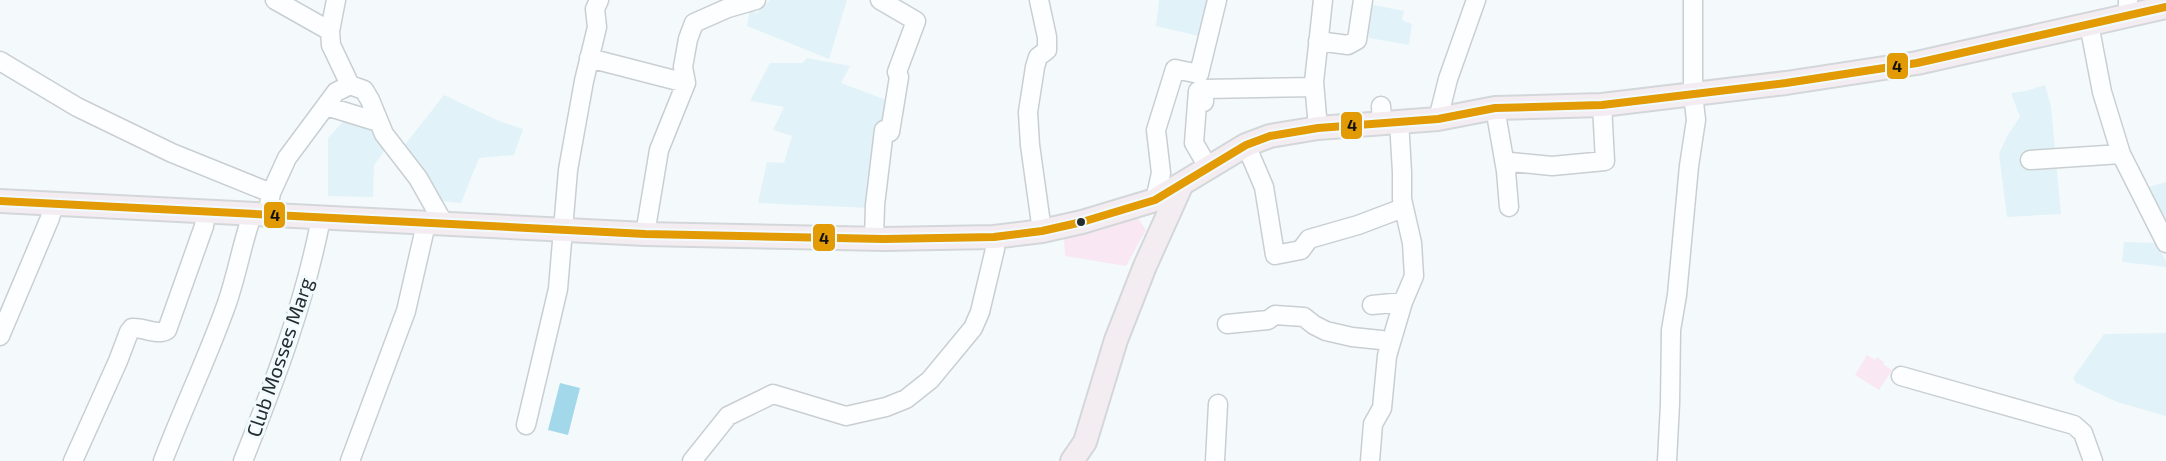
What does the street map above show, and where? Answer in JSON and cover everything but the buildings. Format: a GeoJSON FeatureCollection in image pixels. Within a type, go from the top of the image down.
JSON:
{"type":"FeatureCollection","features":[{"type":"Feature","properties":{"kind":"main road"},"geometry":{"type":"LineString","coordinates":[[0,201],[645,234],[874,239],[994,237],[1042,231],[1082,222],[1155,200],[1246,145],[1270,136],[1388,117],[1438,119],[1495,108],[1602,105],[1917,63],[2089,24],[2128,8],[2166,7]]}},
{"type":"Feature","properties":{"kind":"main road"},"geometry":{"type":"LineString","coordinates":[[1072,461],[1078,456],[1085,442],[1116,340],[1145,266],[1182,184]]}},
{"type":"Feature","properties":{"kind":"street"},"geometry":{"type":"LineString","coordinates":[[275,0],[330,31]]}},
{"type":"Feature","properties":{"kind":"street"},"geometry":{"type":"LineString","coordinates":[[336,0],[330,31],[331,45],[350,85],[364,90],[384,134],[418,178],[435,224],[406,311],[350,461]]}},
{"type":"Feature","properties":{"kind":"street"},"geometry":{"type":"LineString","coordinates":[[526,425],[558,289],[568,170],[597,27],[595,9],[599,0]]}},
{"type":"Feature","properties":{"kind":"street"},"geometry":{"type":"LineString","coordinates":[[645,234],[659,150],[686,83],[683,67],[688,39],[694,23],[728,8],[756,0]]}},
{"type":"Feature","properties":{"kind":"street"},"geometry":{"type":"LineString","coordinates":[[874,239],[875,205],[884,130],[890,132],[899,77],[897,72],[916,21],[880,0]]}},
{"type":"Feature","properties":{"kind":"street"},"geometry":{"type":"LineString","coordinates":[[1039,0],[1047,37],[1047,50],[1038,57],[1028,112],[1029,145],[1042,231]]}},
{"type":"Feature","properties":{"kind":"street"},"geometry":{"type":"LineString","coordinates":[[1208,167],[1194,143],[1199,74],[1217,0]]}},
{"type":"Feature","properties":{"kind":"street"},"geometry":{"type":"LineString","coordinates":[[1318,128],[1314,87],[1323,0]]}},
{"type":"Feature","properties":{"kind":"street"},"geometry":{"type":"LineString","coordinates":[[1318,41],[1348,45],[1357,40],[1363,0]]}},
{"type":"Feature","properties":{"kind":"street"},"geometry":{"type":"LineString","coordinates":[[1438,119],[1448,80],[1476,0]]}},
{"type":"Feature","properties":{"kind":"street"},"geometry":{"type":"LineString","coordinates":[[1667,461],[1671,330],[1677,295],[1689,166],[1696,120],[1693,94],[1694,0]]}},
{"type":"Feature","properties":{"kind":"street"},"geometry":{"type":"LineString","coordinates":[[2089,24],[2102,92],[2121,154],[2166,243]]}},
{"type":"Feature","properties":{"kind":"street"},"geometry":{"type":"LineString","coordinates":[[589,58],[686,83]]}},
{"type":"Feature","properties":{"kind":"street"},"geometry":{"type":"LineString","coordinates":[[0,61],[77,107],[172,153],[271,193]]}},
{"type":"Feature","properties":{"kind":"street"},"geometry":{"type":"LineString","coordinates":[[1155,200],[1161,173],[1156,130],[1175,69],[1199,74]]}},
{"type":"Feature","properties":{"kind":"street"},"geometry":{"type":"LineString","coordinates":[[163,461],[180,414],[197,382],[260,215],[287,158],[336,92],[350,85]]}},
{"type":"Feature","properties":{"kind":"street"},"geometry":{"type":"LineString","coordinates":[[1197,102],[1204,102],[1204,89],[1314,87]]}},
{"type":"Feature","properties":{"kind":"street"},"geometry":{"type":"LineString","coordinates":[[1506,171],[1511,162],[1552,166],[1605,161],[1602,105]]}},
{"type":"Feature","properties":{"kind":"street"},"geometry":{"type":"LineString","coordinates":[[326,106],[378,122]]}},
{"type":"Feature","properties":{"kind":"street"},"geometry":{"type":"LineString","coordinates":[[1495,108],[1506,171],[1509,207]]}},
{"type":"Feature","properties":{"kind":"street"},"geometry":{"type":"LineString","coordinates":[[1371,461],[1373,424],[1382,408],[1387,356],[1414,276],[1412,243],[1403,208],[1388,117]]}},
{"type":"Feature","properties":{"kind":"street"},"geometry":{"type":"LineString","coordinates":[[1246,145],[1264,187],[1275,255],[1301,250],[1309,239],[1358,225],[1403,208]]}},
{"type":"Feature","properties":{"kind":"street"},"geometry":{"type":"LineString","coordinates":[[2030,160],[2121,154]]}},
{"type":"Feature","properties":{"kind":"street"},"geometry":{"type":"LineString","coordinates":[[0,336],[54,204]]}},
{"type":"Feature","properties":{"kind":"street"},"geometry":{"type":"LineString","coordinates":[[73,461],[129,332],[132,328],[137,327],[156,332],[167,330],[204,226],[206,212]]}},
{"type":"Feature","properties":{"kind":"street","name":"Club Mosses Marg"},"geometry":{"type":"LineString","coordinates":[[243,461],[297,317],[321,218]]}},
{"type":"Feature","properties":{"kind":"street"},"geometry":{"type":"LineString","coordinates":[[692,461],[728,416],[773,394],[846,416],[886,407],[906,399],[937,373],[973,328],[980,312],[995,249],[994,237]]}},
{"type":"Feature","properties":{"kind":"street"},"geometry":{"type":"LineString","coordinates":[[1371,304],[1404,302]]}},
{"type":"Feature","properties":{"kind":"street"},"geometry":{"type":"LineString","coordinates":[[1227,324],[1268,320],[1275,315],[1304,317],[1326,331],[1381,340],[1390,345]]}},
{"type":"Feature","properties":{"kind":"street"},"geometry":{"type":"LineString","coordinates":[[1901,376],[2074,425],[2083,434],[2093,461]]}},
{"type":"Feature","properties":{"kind":"street"},"geometry":{"type":"LineString","coordinates":[[1215,461],[1218,404]]}},
{"type":"Feature","properties":{"kind":"shaded area"},"geometry":{"type":"Polygon","coordinates":[[[770,0],[847,0],[829,59],[747,26],[751,3],[756,14],[770,0]]]}},
{"type":"Feature","properties":{"kind":"shaded area"},"geometry":{"type":"Polygon","coordinates":[[[1159,0],[1216,0],[1207,38],[1156,26],[1159,0]]]}},
{"type":"Feature","properties":{"kind":"shaded area"},"geometry":{"type":"Polygon","coordinates":[[[1364,3],[1404,11],[1402,20],[1412,24],[1409,45],[1369,38],[1364,3]]]}},
{"type":"Feature","properties":{"kind":"shaded area"},"geometry":{"type":"Polygon","coordinates":[[[807,58],[850,66],[841,83],[894,103],[869,208],[758,203],[767,162],[784,163],[792,136],[773,130],[784,107],[750,101],[770,63],[802,63],[807,58]]]}},
{"type":"Feature","properties":{"kind":"shaded area"},"geometry":{"type":"Polygon","coordinates":[[[2045,85],[2051,106],[2061,214],[2007,217],[1999,154],[2007,136],[2020,117],[2011,93],[2045,85]]]}},
{"type":"Feature","properties":{"kind":"shaded area"},"geometry":{"type":"Polygon","coordinates":[[[444,95],[499,121],[523,129],[514,155],[479,158],[461,203],[432,200],[400,151],[444,95]]]}},
{"type":"Feature","properties":{"kind":"shaded area"},"geometry":{"type":"Polygon","coordinates":[[[349,115],[368,122],[388,146],[374,165],[373,197],[328,196],[328,138],[349,115]]]}},
{"type":"Feature","properties":{"kind":"shaded area"},"geometry":{"type":"Polygon","coordinates":[[[2166,182],[2166,237],[2146,188],[2166,182]]]}},
{"type":"Feature","properties":{"kind":"shaded area"},"geometry":{"type":"Polygon","coordinates":[[[1138,218],[1146,230],[1126,266],[1065,256],[1064,239],[1138,218]]]}},
{"type":"Feature","properties":{"kind":"shaded area"},"geometry":{"type":"Polygon","coordinates":[[[2124,242],[2157,243],[2166,267],[2122,262],[2124,242]]]}},
{"type":"Feature","properties":{"kind":"shaded area"},"geometry":{"type":"Polygon","coordinates":[[[2166,333],[2166,416],[2117,402],[2076,383],[2073,378],[2104,334],[2166,333]]]}},
{"type":"Feature","properties":{"kind":"shaded area"},"geometry":{"type":"Polygon","coordinates":[[[1867,355],[1875,360],[1877,357],[1892,370],[1879,390],[1855,375],[1867,355]]]}},
{"type":"Feature","properties":{"kind":"water"},"geometry":{"type":"Polygon","coordinates":[[[560,383],[580,388],[568,435],[548,430],[560,383]]]}},
{"type":"Feature","properties":{"kind":"transit line","name":"4"},"geometry":{"type":"LineString","coordinates":[[0,201],[645,234],[884,239],[994,237],[1042,231],[1082,222],[1155,200],[1246,145],[1270,136],[1318,128],[1438,119],[1495,108],[1602,105],[1786,83],[1917,63],[2166,7]]}}]}
